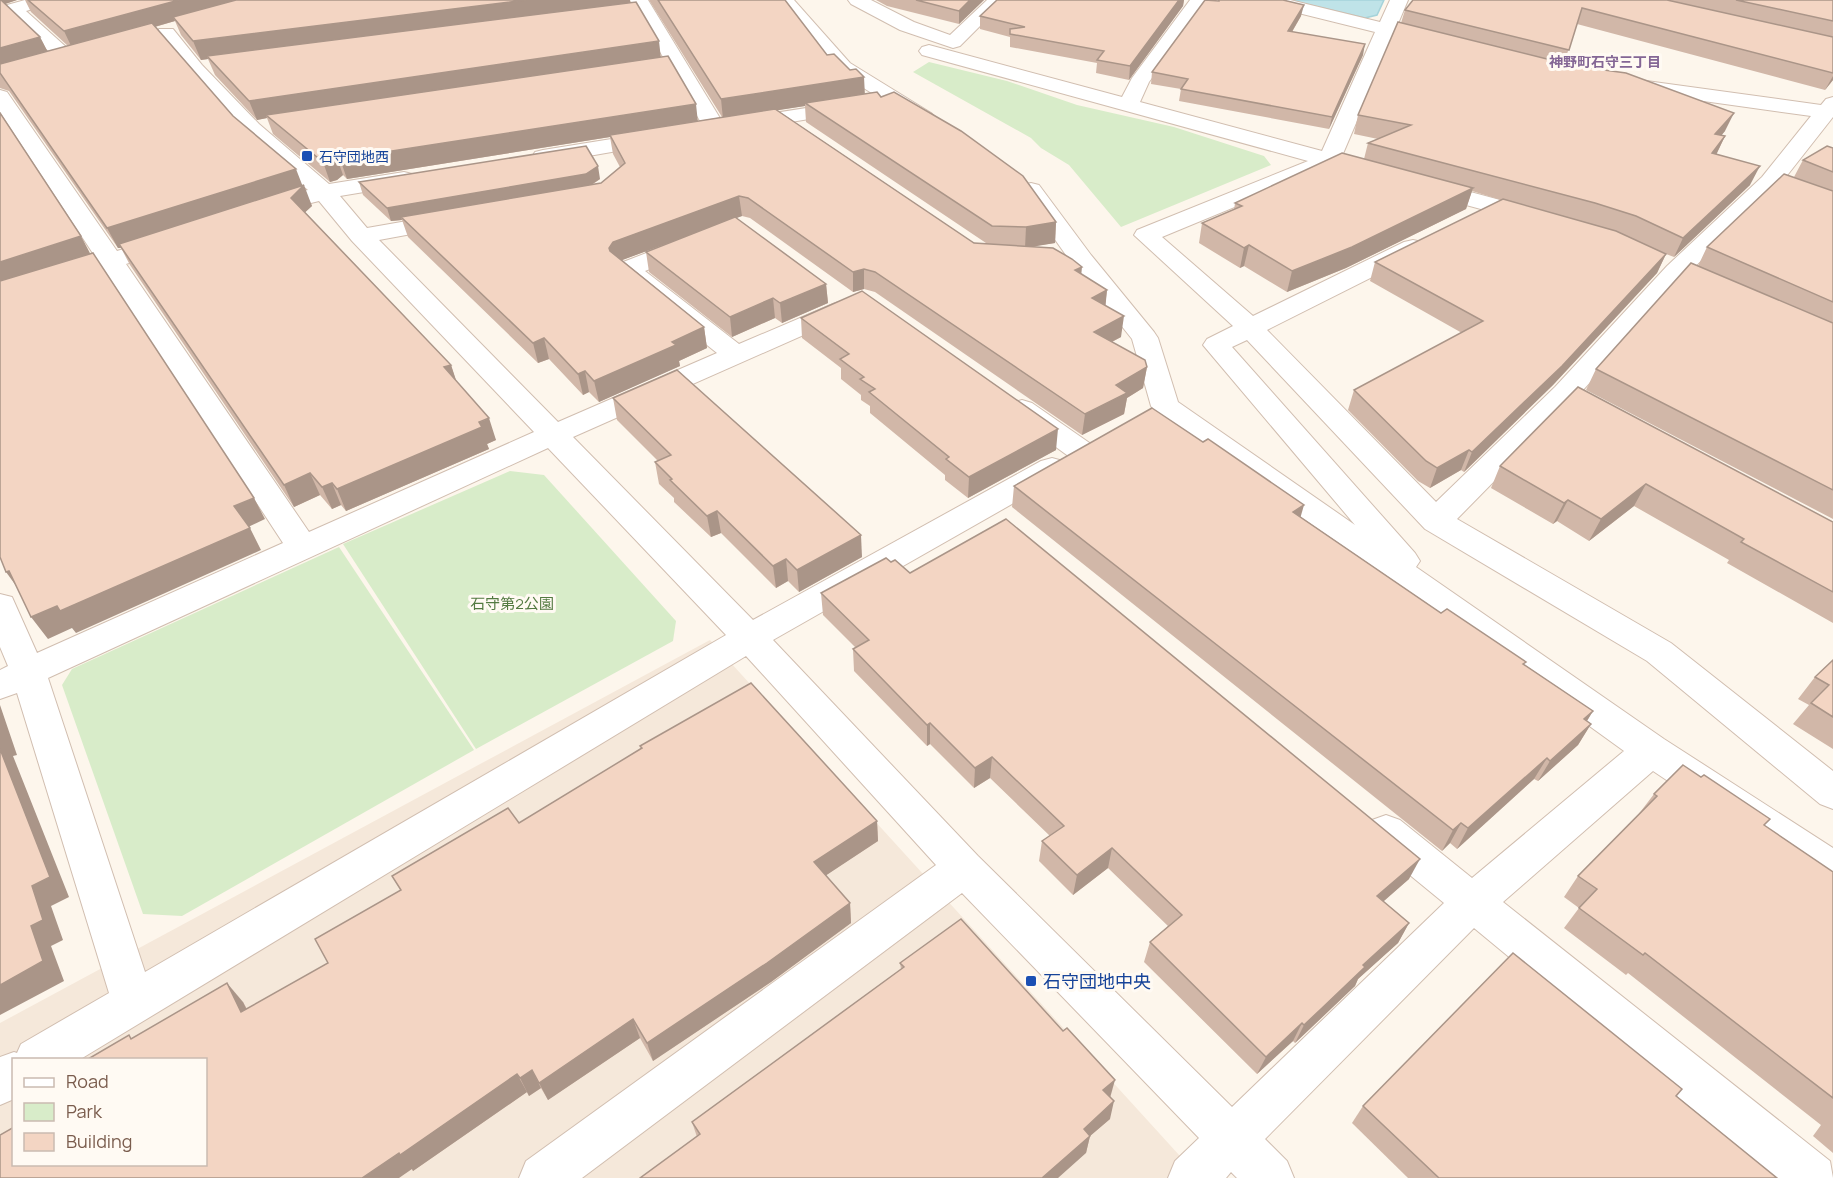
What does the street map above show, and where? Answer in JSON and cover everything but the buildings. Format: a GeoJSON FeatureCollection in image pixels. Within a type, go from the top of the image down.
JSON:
{"type":"FeatureCollection","features":[{"type":"Feature","properties":{"kind":"street"},"geometry":{"type":"LineString","coordinates":[[45,0],[8,12],[68,59]]}},
{"type":"Feature","properties":{"kind":"street"},"geometry":{"type":"LineString","coordinates":[[784,0],[843,67],[941,127]]}},
{"type":"Feature","properties":{"kind":"street"},"geometry":{"type":"LineString","coordinates":[[857,0],[907,26],[953,42],[1110,86],[1139,82]]}},
{"type":"Feature","properties":{"kind":"street"},"geometry":{"type":"LineString","coordinates":[[953,42],[997,0]]}},
{"type":"Feature","properties":{"kind":"street"},"geometry":{"type":"LineString","coordinates":[[1129,104],[1139,82],[1199,0]]}},
{"type":"Feature","properties":{"kind":"street"},"geometry":{"type":"LineString","coordinates":[[1268,0],[1420,38]]}},
{"type":"Feature","properties":{"kind":"street"},"geometry":{"type":"LineString","coordinates":[[1399,0],[1329,160],[1146,235],[1252,329],[1436,521],[1659,652],[1833,793]]}},
{"type":"Feature","properties":{"kind":"street"},"geometry":{"type":"LineString","coordinates":[[621,14],[642,6],[715,128]]}},
{"type":"Feature","properties":{"kind":"street"},"geometry":{"type":"LineString","coordinates":[[166,32],[324,192],[361,236],[749,638],[964,867],[1270,1178]]}},
{"type":"Feature","properties":{"kind":"street"},"geometry":{"type":"LineString","coordinates":[[929,51],[1129,104],[1558,224]]}},
{"type":"Feature","properties":{"kind":"street"},"geometry":{"type":"LineString","coordinates":[[45,65],[91,53]]}},
{"type":"Feature","properties":{"kind":"street"},"geometry":{"type":"LineString","coordinates":[[653,68],[677,65]]}},
{"type":"Feature","properties":{"kind":"street"},"geometry":{"type":"LineString","coordinates":[[1436,521],[1576,399],[1677,271],[1781,186],[1830,107],[1616,83]]}},
{"type":"Feature","properties":{"kind":"street"},"geometry":{"type":"LineString","coordinates":[[0,96],[303,548]]}},
{"type":"Feature","properties":{"kind":"street"},"geometry":{"type":"LineString","coordinates":[[527,159],[601,156],[685,133],[894,100]]}},
{"type":"Feature","properties":{"kind":"street"},"geometry":{"type":"LineString","coordinates":[[781,118],[810,138]]}},
{"type":"Feature","properties":{"kind":"street"},"geometry":{"type":"LineString","coordinates":[[290,203],[324,192],[422,176]]}},
{"type":"Feature","properties":{"kind":"street"},"geometry":{"type":"LineString","coordinates":[[1014,177],[1031,190],[1082,260],[1145,338],[1154,412],[1439,602],[1651,750],[1833,870]]}},
{"type":"Feature","properties":{"kind":"street"},"geometry":{"type":"LineString","coordinates":[[1464,222],[1495,206]]}},
{"type":"Feature","properties":{"kind":"street"},"geometry":{"type":"LineString","coordinates":[[361,236],[467,217]]}},
{"type":"Feature","properties":{"kind":"street"},"geometry":{"type":"LineString","coordinates":[[0,297],[190,236]]}},
{"type":"Feature","properties":{"kind":"street"},"geometry":{"type":"LineString","coordinates":[[710,237],[627,269],[737,356]]}},
{"type":"Feature","properties":{"kind":"street"},"geometry":{"type":"LineString","coordinates":[[1432,238],[1216,345],[1439,602]]}},
{"type":"Feature","properties":{"kind":"street"},"geometry":{"type":"LineString","coordinates":[[1050,259],[1082,260]]}},
{"type":"Feature","properties":{"kind":"street"},"geometry":{"type":"LineString","coordinates":[[14,678],[555,435],[737,356],[849,299]]}},
{"type":"Feature","properties":{"kind":"street"},"geometry":{"type":"LineString","coordinates":[[39,1058],[749,638],[987,506],[1091,445],[1002,396]]}},
{"type":"Feature","properties":{"kind":"street"},"geometry":{"type":"LineString","coordinates":[[987,506],[1015,528]]}},
{"type":"Feature","properties":{"kind":"street"},"geometry":{"type":"LineString","coordinates":[[0,606],[14,678],[133,1001]]}},
{"type":"Feature","properties":{"kind":"street"},"geometry":{"type":"LineString","coordinates":[[1192,1178],[1472,903],[1651,750]]}},
{"type":"Feature","properties":{"kind":"street"},"geometry":{"type":"LineString","coordinates":[[1363,813],[1813,1178]]}},
{"type":"Feature","properties":{"kind":"street"},"geometry":{"type":"LineString","coordinates":[[543,1178],[964,867]]}},
{"type":"Feature","properties":{"kind":"shaded area"},"geometry":{"type":"Polygon","coordinates":[[[710,640],[1200,1178],[0,1178],[0,1023],[710,640]]]}},
{"type":"Feature","properties":{"kind":"green space"},"geometry":{"type":"Polygon","coordinates":[[[929,62],[1007,81],[1077,105],[1174,127],[1264,156],[1271,165],[1121,227],[1069,165],[1041,148],[1031,138],[913,72],[929,62]]]}},
{"type":"Feature","properties":{"kind":"green space","name":"石守第2公園"},"geometry":{"type":"Polygon","coordinates":[[[510,471],[544,475],[676,621],[673,641],[476,749],[343,544],[510,471]]]}},
{"type":"Feature","properties":{"kind":"green space"},"geometry":{"type":"Polygon","coordinates":[[[339,547],[474,750],[182,916],[143,914],[62,685],[72,669],[339,547]]]}},
{"type":"Feature","properties":{"kind":"water"},"geometry":{"type":"Polygon","coordinates":[[[1289,0],[1384,0],[1377,15],[1365,18],[1289,0]]]}},
{"type":"Feature","properties":{"kind":"place","name":"石守団地西"},"geometry":{"type":"Point","coordinates":[307,156]}},
{"type":"Feature","properties":{"kind":"place","name":"石守団地中央"},"geometry":{"type":"Point","coordinates":[1031,981]}},
{"type":"Feature","properties":{"kind":"district","name":"神野町石守三丁目"},"geometry":{"type":"Point","coordinates":[1605,61]}}]}
